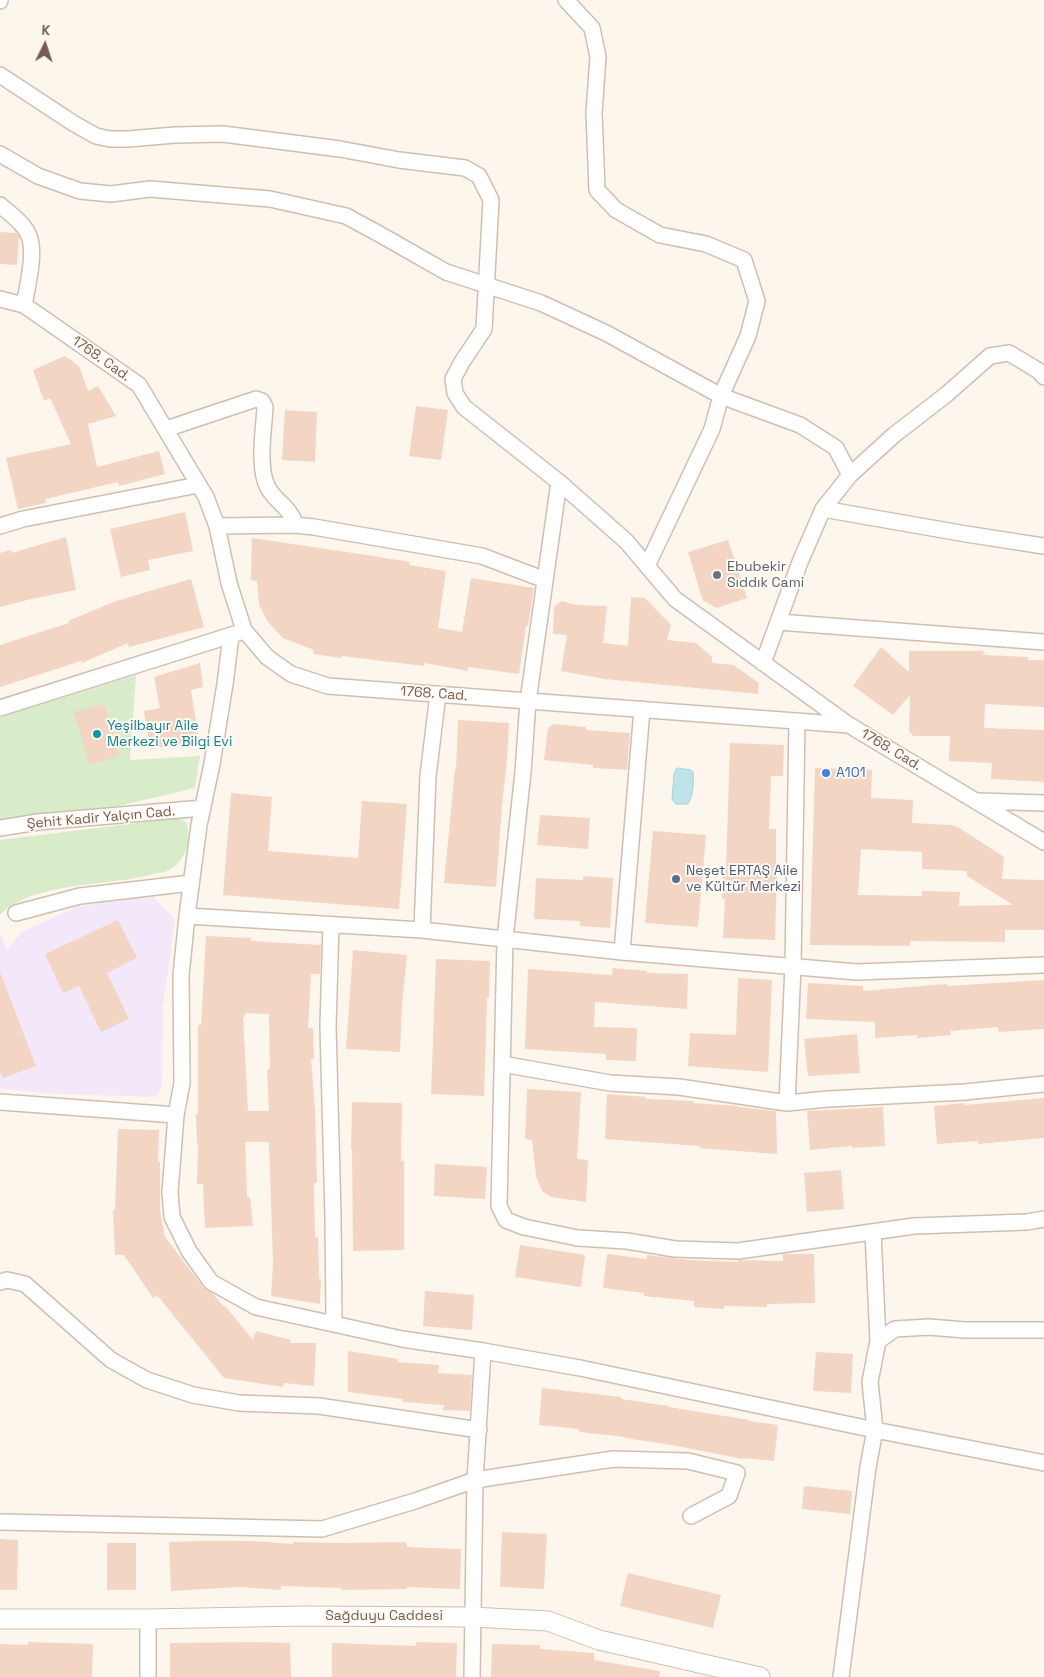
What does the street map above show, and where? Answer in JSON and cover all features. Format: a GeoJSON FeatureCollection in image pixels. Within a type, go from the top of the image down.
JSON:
{"type":"FeatureCollection","features":[{"type":"Feature","properties":{"kind":"street"},"geometry":{"type":"LineString","coordinates":[[566,0],[592,28],[598,57],[594,113],[597,190],[616,210],[660,235],[706,244],[744,260],[757,301],[748,336],[721,396],[712,430],[647,566]]}},
{"type":"Feature","properties":{"kind":"street"},"geometry":{"type":"LineString","coordinates":[[0,75],[96,136],[128,139],[175,135],[223,134],[465,168],[479,176],[491,200],[484,329],[462,362],[454,379],[455,393],[464,406],[476,417],[558,482],[626,541],[676,599],[849,725]]}},
{"type":"Feature","properties":{"kind":"street"},"geometry":{"type":"LineString","coordinates":[[0,154],[38,176],[80,191],[111,194],[150,189],[270,199],[346,216],[446,272],[540,303],[600,330],[721,396],[800,425],[836,448],[850,475]]}},
{"type":"Feature","properties":{"kind":"street"},"geometry":{"type":"LineString","coordinates":[[0,205],[16,218],[30,237],[32,263],[24,305]]}},
{"type":"Feature","properties":{"kind":"street","name":"1768. Cad."},"geometry":{"type":"LineString","coordinates":[[0,299],[24,305],[140,385],[206,497],[217,526],[238,633],[291,674],[328,686],[849,725],[1044,842]]}},
{"type":"Feature","properties":{"kind":"street"},"geometry":{"type":"LineString","coordinates":[[763,663],[800,562],[824,509],[850,475],[894,435],[947,394],[990,356],[1009,353],[1039,371],[1044,377]]}},
{"type":"Feature","properties":{"kind":"street"},"geometry":{"type":"LineString","coordinates":[[166,429],[256,399],[262,401],[265,407],[262,448],[264,472],[268,487],[293,516],[295,525]]}},
{"type":"Feature","properties":{"kind":"street"},"geometry":{"type":"LineString","coordinates":[[558,482],[528,701],[523,772],[505,938],[499,1206],[506,1220],[524,1227],[578,1238],[627,1240],[675,1248],[738,1251],[914,1226],[1027,1222],[1044,1219]]}},
{"type":"Feature","properties":{"kind":"street"},"geometry":{"type":"LineString","coordinates":[[0,526],[198,485]]}},
{"type":"Feature","properties":{"kind":"street"},"geometry":{"type":"LineString","coordinates":[[824,509],[1044,546]]}},
{"type":"Feature","properties":{"kind":"street"},"geometry":{"type":"LineString","coordinates":[[217,526],[295,525],[482,556],[545,580]]}},
{"type":"Feature","properties":{"kind":"street"},"geometry":{"type":"LineString","coordinates":[[778,622],[1044,642]]}},
{"type":"Feature","properties":{"kind":"street"},"geometry":{"type":"LineString","coordinates":[[0,708],[238,633]]}},
{"type":"Feature","properties":{"kind":"street"},"geometry":{"type":"LineString","coordinates":[[238,633],[225,684],[191,882],[181,975],[182,1084],[176,1115],[170,1192],[172,1217],[189,1251],[211,1282],[256,1307],[402,1339],[580,1368],[875,1430],[1044,1463]]}},
{"type":"Feature","properties":{"kind":"street"},"geometry":{"type":"LineString","coordinates":[[422,930],[428,776],[438,694]]}},
{"type":"Feature","properties":{"kind":"street"},"geometry":{"type":"LineString","coordinates":[[622,952],[642,709]]}},
{"type":"Feature","properties":{"kind":"street"},"geometry":{"type":"LineString","coordinates":[[788,1103],[794,966],[797,721]]}},
{"type":"Feature","properties":{"kind":"street"},"geometry":{"type":"LineString","coordinates":[[976,801],[1044,803]]}},
{"type":"Feature","properties":{"kind":"street","name":"Şehit Kadir Yalçın Cad."},"geometry":{"type":"LineString","coordinates":[[0,828],[38,822],[203,808]]}},
{"type":"Feature","properties":{"kind":"street"},"geometry":{"type":"LineString","coordinates":[[16,913],[80,896],[191,882]]}},
{"type":"Feature","properties":{"kind":"street"},"geometry":{"type":"LineString","coordinates":[[187,916],[422,930],[622,952],[857,972],[1044,965]]}},
{"type":"Feature","properties":{"kind":"street"},"geometry":{"type":"LineString","coordinates":[[331,925],[328,1026],[334,1323]]}},
{"type":"Feature","properties":{"kind":"street"},"geometry":{"type":"LineString","coordinates":[[502,1064],[610,1083],[679,1086],[788,1103],[965,1092],[1044,1084]]}},
{"type":"Feature","properties":{"kind":"street"},"geometry":{"type":"LineString","coordinates":[[0,1102],[176,1115]]}},
{"type":"Feature","properties":{"kind":"street"},"geometry":{"type":"LineString","coordinates":[[841,1677],[868,1467],[875,1430],[870,1382],[878,1341],[873,1232]]}},
{"type":"Feature","properties":{"kind":"street"},"geometry":{"type":"LineString","coordinates":[[4,1281],[25,1284],[111,1360],[147,1380],[193,1395],[239,1403],[319,1406],[479,1430]]}},
{"type":"Feature","properties":{"kind":"street"},"geometry":{"type":"LineString","coordinates":[[878,1341],[895,1329],[929,1327],[965,1330],[1044,1330]]}},
{"type":"Feature","properties":{"kind":"street"},"geometry":{"type":"LineString","coordinates":[[472,1677],[475,1480],[483,1351]]}},
{"type":"Feature","properties":{"kind":"street"},"geometry":{"type":"LineString","coordinates":[[0,1522],[322,1529],[415,1501],[475,1480],[613,1459],[688,1461],[737,1473],[729,1496],[691,1516]]}},
{"type":"Feature","properties":{"kind":"street","name":"Sağduyu Caddesi"},"geometry":{"type":"LineString","coordinates":[[0,1619],[303,1616],[472,1617],[548,1621],[599,1640],[760,1677]]}},
{"type":"Feature","properties":{"kind":"street"},"geometry":{"type":"LineString","coordinates":[[148,1619],[148,1677]]}},
{"type":"Feature","properties":{"kind":"shaded area"},"geometry":{"type":"Polygon","coordinates":[[[154,897],[175,920],[163,1006],[162,1084],[157,1097],[57,1094],[0,1089],[0,933],[7,950],[21,932],[76,907],[113,900],[154,897]]]}},
{"type":"Feature","properties":{"kind":"green space"},"geometry":{"type":"Polygon","coordinates":[[[136,675],[130,760],[200,756],[195,788],[106,809],[0,821],[0,717],[136,675]]]}},
{"type":"Feature","properties":{"kind":"green space"},"geometry":{"type":"Polygon","coordinates":[[[177,818],[186,822],[188,841],[181,860],[171,869],[135,878],[72,887],[32,896],[14,904],[0,915],[0,840],[177,818]]]}},
{"type":"Feature","properties":{"kind":"water"},"geometry":{"type":"Polygon","coordinates":[[[677,768],[693,772],[693,789],[688,804],[676,804],[672,799],[674,774],[677,768]]]}},
{"type":"Feature","properties":{"kind":"building"},"geometry":{"type":"Polygon","coordinates":[[[0,232],[16,233],[19,236],[17,265],[0,264],[0,232]]]}},
{"type":"Feature","properties":{"kind":"building"},"geometry":{"type":"Polygon","coordinates":[[[65,356],[79,366],[88,391],[98,386],[116,416],[88,424],[97,467],[159,451],[165,474],[119,486],[118,482],[45,499],[46,503],[18,509],[6,458],[71,444],[50,398],[44,401],[33,370],[65,356]]]}},
{"type":"Feature","properties":{"kind":"building"},"geometry":{"type":"Polygon","coordinates":[[[416,406],[448,410],[441,460],[409,456],[416,406]]]}},
{"type":"Feature","properties":{"kind":"building"},"geometry":{"type":"Polygon","coordinates":[[[285,410],[317,412],[315,462],[282,460],[285,410]]]}},
{"type":"Feature","properties":{"kind":"building"},"geometry":{"type":"Polygon","coordinates":[[[185,512],[193,551],[148,560],[150,570],[121,577],[110,529],[185,512]]]}},
{"type":"Feature","properties":{"kind":"building"},"geometry":{"type":"Polygon","coordinates":[[[66,537],[76,590],[0,607],[0,553],[11,550],[12,553],[66,537]]]}},
{"type":"Feature","properties":{"kind":"building"},"geometry":{"type":"Polygon","coordinates":[[[252,538],[410,562],[409,565],[446,571],[438,628],[462,632],[471,578],[534,588],[528,626],[526,625],[519,674],[468,667],[468,671],[425,663],[424,666],[313,654],[314,650],[283,638],[268,622],[259,605],[257,581],[251,580],[252,538]]]}},
{"type":"Feature","properties":{"kind":"building","name":"Ebubekir Sıddık Cami"},"geometry":{"type":"Polygon","coordinates":[[[728,540],[747,598],[717,608],[703,601],[688,552],[728,540]]]}},
{"type":"Feature","properties":{"kind":"building"},"geometry":{"type":"Polygon","coordinates":[[[191,579],[204,627],[129,647],[128,643],[82,663],[81,661],[0,687],[0,645],[69,623],[68,621],[116,601],[191,579]]]}},
{"type":"Feature","properties":{"kind":"building"},"geometry":{"type":"Polygon","coordinates":[[[631,597],[645,598],[671,625],[667,640],[696,643],[712,657],[712,663],[733,665],[759,683],[758,694],[605,679],[561,671],[567,635],[553,634],[554,607],[561,601],[577,605],[607,606],[603,643],[628,646],[631,597]]]}},
{"type":"Feature","properties":{"kind":"building"},"geometry":{"type":"Polygon","coordinates":[[[881,647],[909,672],[909,651],[984,651],[983,655],[1028,657],[1028,660],[1044,660],[1044,707],[985,704],[984,728],[1044,730],[1044,782],[991,779],[992,763],[949,761],[950,736],[913,736],[909,731],[910,695],[893,715],[853,686],[881,647]]]}},
{"type":"Feature","properties":{"kind":"building"},"geometry":{"type":"Polygon","coordinates":[[[200,663],[203,687],[191,690],[199,741],[150,749],[144,711],[160,708],[154,677],[200,663]]]}},
{"type":"Feature","properties":{"kind":"building","name":"Yeşilbayır Aile Merkezi ve Bilgi Evi"},"geometry":{"type":"Polygon","coordinates":[[[105,704],[119,756],[89,765],[74,712],[105,704]]]}},
{"type":"Feature","properties":{"kind":"building"},"geometry":{"type":"Polygon","coordinates":[[[458,720],[509,723],[496,887],[444,883],[456,769],[458,720]]]}},
{"type":"Feature","properties":{"kind":"building"},"geometry":{"type":"Polygon","coordinates":[[[554,724],[586,727],[586,730],[630,733],[627,770],[593,768],[593,765],[544,760],[548,728],[554,724]]]}},
{"type":"Feature","properties":{"kind":"building"},"geometry":{"type":"Polygon","coordinates":[[[730,743],[784,745],[783,776],[771,776],[769,829],[776,829],[775,940],[723,938],[725,899],[722,899],[723,869],[726,869],[730,743]]]}},
{"type":"Feature","properties":{"kind":"building"},"geometry":{"type":"Polygon","coordinates":[[[815,768],[872,770],[871,798],[913,800],[912,823],[958,827],[1004,857],[1002,879],[1044,880],[1044,930],[1005,930],[1005,942],[910,941],[910,946],[810,945],[815,768]],[[861,849],[858,895],[922,896],[922,891],[960,892],[959,906],[1013,905],[967,876],[967,871],[922,869],[922,852],[861,849]]]}},
{"type":"Feature","properties":{"kind":"building"},"geometry":{"type":"Polygon","coordinates":[[[231,793],[272,797],[268,851],[358,858],[362,801],[407,804],[399,909],[223,895],[231,793]]]}},
{"type":"Feature","properties":{"kind":"building"},"geometry":{"type":"Polygon","coordinates":[[[540,815],[590,818],[588,849],[537,845],[540,815]]]}},
{"type":"Feature","properties":{"kind":"building","name":"Neşet ERTAŞ Aile ve Kültür Merkezi"},"geometry":{"type":"Polygon","coordinates":[[[653,831],[706,835],[698,927],[645,923],[653,831]]]}},
{"type":"Feature","properties":{"kind":"building"},"geometry":{"type":"Polygon","coordinates":[[[583,876],[613,878],[610,928],[580,926],[580,921],[534,919],[536,878],[583,880],[583,876]]]}},
{"type":"Feature","properties":{"kind":"building"},"geometry":{"type":"Polygon","coordinates":[[[118,920],[137,958],[107,973],[129,1019],[101,1032],[79,986],[63,993],[45,954],[118,920]]]}},
{"type":"Feature","properties":{"kind":"building"},"geometry":{"type":"Polygon","coordinates":[[[206,936],[251,938],[251,941],[321,945],[320,974],[311,974],[308,1028],[313,1028],[314,1059],[311,1059],[315,1109],[317,1183],[314,1183],[315,1237],[318,1237],[319,1279],[321,1279],[320,1304],[271,1296],[273,1264],[269,1142],[245,1142],[247,1197],[250,1197],[253,1226],[205,1228],[203,1184],[197,1184],[198,1025],[201,1025],[206,936]],[[245,1013],[245,1017],[243,1017],[248,1111],[269,1111],[267,1069],[270,1069],[269,1014],[245,1013]]]}},
{"type":"Feature","properties":{"kind":"building"},"geometry":{"type":"Polygon","coordinates":[[[353,950],[407,955],[400,1052],[346,1049],[353,950]]]}},
{"type":"Feature","properties":{"kind":"building"},"geometry":{"type":"Polygon","coordinates":[[[436,959],[490,961],[484,1096],[431,1094],[436,959]]]}},
{"type":"Feature","properties":{"kind":"building"},"geometry":{"type":"Polygon","coordinates":[[[613,968],[647,971],[647,973],[688,974],[687,1009],[595,1002],[594,1027],[637,1028],[636,1061],[606,1060],[606,1054],[525,1049],[528,969],[612,975],[613,968]]]}},
{"type":"Feature","properties":{"kind":"building"},"geometry":{"type":"Polygon","coordinates":[[[0,972],[36,1066],[3,1078],[0,1071],[0,972]]]}},
{"type":"Feature","properties":{"kind":"building"},"geometry":{"type":"Polygon","coordinates":[[[738,978],[772,980],[768,1072],[688,1066],[690,1033],[736,1035],[738,978]]]}},
{"type":"Feature","properties":{"kind":"building"},"geometry":{"type":"Polygon","coordinates":[[[1044,980],[1044,1029],[999,1032],[998,1027],[950,1031],[951,1035],[917,1038],[917,1035],[875,1038],[875,1022],[806,1019],[808,983],[863,986],[863,991],[947,984],[947,986],[1044,980]]]}},
{"type":"Feature","properties":{"kind":"building"},"geometry":{"type":"Polygon","coordinates":[[[857,1034],[860,1073],[808,1076],[804,1039],[857,1034]]]}},
{"type":"Feature","properties":{"kind":"building"},"geometry":{"type":"Polygon","coordinates":[[[527,1089],[581,1092],[577,1159],[588,1160],[586,1202],[551,1197],[542,1191],[536,1176],[532,1140],[525,1139],[527,1089]]]}},
{"type":"Feature","properties":{"kind":"building"},"geometry":{"type":"Polygon","coordinates":[[[607,1094],[646,1097],[646,1099],[694,1101],[693,1103],[776,1111],[777,1154],[605,1139],[607,1094]]]}},
{"type":"Feature","properties":{"kind":"building"},"geometry":{"type":"Polygon","coordinates":[[[1044,1098],[1044,1138],[978,1144],[978,1141],[937,1144],[934,1106],[1044,1098]]]}},
{"type":"Feature","properties":{"kind":"building"},"geometry":{"type":"Polygon","coordinates":[[[352,1102],[402,1103],[401,1161],[404,1161],[404,1250],[353,1251],[352,1102]]]}},
{"type":"Feature","properties":{"kind":"building"},"geometry":{"type":"Polygon","coordinates":[[[883,1107],[885,1146],[852,1148],[852,1146],[810,1150],[807,1111],[883,1107]]]}},
{"type":"Feature","properties":{"kind":"building"},"geometry":{"type":"Polygon","coordinates":[[[118,1129],[159,1130],[160,1211],[165,1237],[203,1287],[225,1306],[253,1340],[256,1331],[291,1340],[290,1343],[316,1343],[314,1386],[284,1383],[283,1387],[224,1378],[157,1295],[153,1298],[124,1255],[115,1255],[113,1210],[115,1209],[118,1129]]]}},
{"type":"Feature","properties":{"kind":"building"},"geometry":{"type":"Polygon","coordinates":[[[435,1164],[487,1167],[485,1199],[434,1196],[435,1164]]]}},
{"type":"Feature","properties":{"kind":"building"},"geometry":{"type":"Polygon","coordinates":[[[841,1170],[844,1209],[807,1212],[804,1173],[841,1170]]]}},
{"type":"Feature","properties":{"kind":"building"},"geometry":{"type":"Polygon","coordinates":[[[520,1245],[585,1255],[581,1287],[515,1277],[520,1245]]]}},
{"type":"Feature","properties":{"kind":"building"},"geometry":{"type":"Polygon","coordinates":[[[607,1254],[647,1259],[647,1255],[689,1260],[738,1262],[738,1260],[783,1261],[783,1254],[814,1254],[815,1303],[767,1304],[767,1307],[724,1306],[724,1309],[694,1307],[694,1301],[644,1296],[644,1293],[603,1288],[607,1254]]]}},
{"type":"Feature","properties":{"kind":"building"},"geometry":{"type":"Polygon","coordinates":[[[425,1291],[474,1295],[472,1330],[423,1326],[425,1291]]]}},
{"type":"Feature","properties":{"kind":"building"},"geometry":{"type":"Polygon","coordinates":[[[348,1351],[398,1359],[398,1362],[439,1365],[438,1373],[472,1375],[470,1411],[443,1410],[444,1405],[403,1402],[403,1399],[348,1392],[348,1351]]]}},
{"type":"Feature","properties":{"kind":"building"},"geometry":{"type":"Polygon","coordinates":[[[816,1352],[853,1354],[851,1393],[813,1391],[816,1352]]]}},
{"type":"Feature","properties":{"kind":"building"},"geometry":{"type":"Polygon","coordinates":[[[542,1388],[621,1397],[621,1399],[778,1425],[774,1461],[743,1459],[625,1437],[579,1432],[579,1429],[539,1425],[542,1388]]]}},
{"type":"Feature","properties":{"kind":"building"},"geometry":{"type":"Polygon","coordinates":[[[804,1486],[852,1491],[850,1514],[802,1509],[804,1486]]]}},
{"type":"Feature","properties":{"kind":"building"},"geometry":{"type":"Polygon","coordinates":[[[502,1532],[547,1534],[544,1589],[500,1587],[502,1532]]]}},
{"type":"Feature","properties":{"kind":"building"},"geometry":{"type":"Polygon","coordinates":[[[0,1539],[18,1540],[17,1590],[0,1590],[0,1539]]]}},
{"type":"Feature","properties":{"kind":"building"},"geometry":{"type":"Polygon","coordinates":[[[253,1541],[293,1544],[293,1542],[406,1542],[407,1547],[461,1549],[460,1589],[407,1587],[407,1589],[341,1590],[341,1588],[281,1586],[281,1590],[239,1587],[171,1591],[169,1542],[253,1541]]]}},
{"type":"Feature","properties":{"kind":"building"},"geometry":{"type":"Polygon","coordinates":[[[107,1543],[136,1543],[136,1590],[107,1590],[107,1543]]]}},
{"type":"Feature","properties":{"kind":"building"},"geometry":{"type":"Polygon","coordinates":[[[628,1573],[721,1595],[713,1628],[620,1606],[628,1573]]]}},
{"type":"Feature","properties":{"kind":"building"},"geometry":{"type":"Polygon","coordinates":[[[28,1642],[93,1644],[92,1677],[0,1677],[0,1644],[28,1645],[28,1642]]]}},
{"type":"Feature","properties":{"kind":"building"},"geometry":{"type":"Polygon","coordinates":[[[416,1642],[457,1643],[456,1677],[332,1677],[332,1643],[416,1646],[416,1642]]]}},
{"type":"Feature","properties":{"kind":"building"},"geometry":{"type":"Polygon","coordinates":[[[170,1643],[290,1643],[291,1677],[170,1677],[170,1643]]]}},
{"type":"Feature","properties":{"kind":"building"},"geometry":{"type":"Polygon","coordinates":[[[492,1644],[540,1645],[540,1649],[594,1653],[594,1660],[660,1671],[659,1677],[491,1677],[492,1644]]]}},
{"type":"Feature","properties":{"kind":"place","name":"Ebubekir Sıddık Cami"},"geometry":{"type":"Point","coordinates":[717,575]}},
{"type":"Feature","properties":{"kind":"place","name":"Yeşilbayır Aile Merkezi ve Bilgi Evi"},"geometry":{"type":"Point","coordinates":[97,734]}},
{"type":"Feature","properties":{"kind":"place","name":"A101"},"geometry":{"type":"Point","coordinates":[826,773]}},
{"type":"Feature","properties":{"kind":"place","name":"Neşet ERTAŞ Aile ve Kültür Merkezi"},"geometry":{"type":"Point","coordinates":[676,879]}}]}
